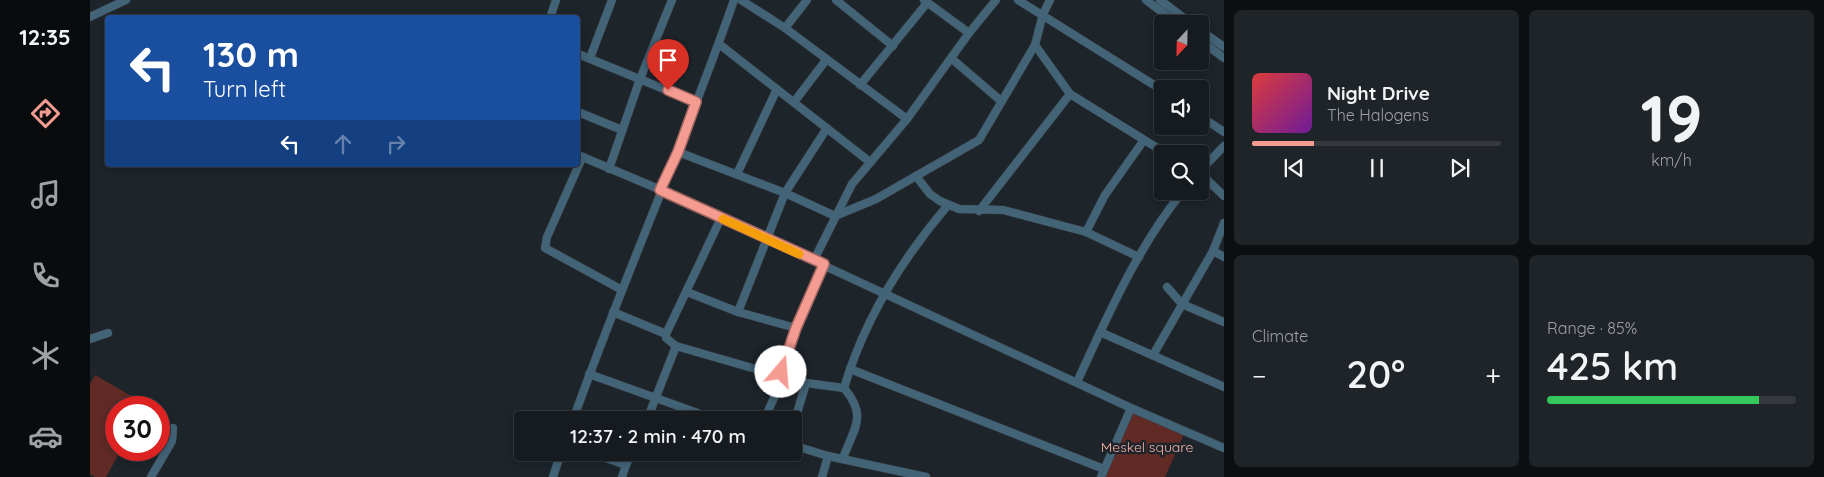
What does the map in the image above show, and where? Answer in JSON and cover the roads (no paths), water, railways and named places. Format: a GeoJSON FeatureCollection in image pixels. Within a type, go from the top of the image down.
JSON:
{"type":"FeatureCollection","features":[{"type":"Feature","properties":{"kind":"street"},"geometry":{"type":"LineString","coordinates":[[90,16],[126,0]]}},
{"type":"Feature","properties":{"kind":"street"},"geometry":{"type":"LineString","coordinates":[[551,15],[556,0]]}},
{"type":"Feature","properties":{"kind":"street"},"geometry":{"type":"LineString","coordinates":[[590,58],[612,0]]}},
{"type":"Feature","properties":{"kind":"street"},"geometry":{"type":"LineString","coordinates":[[609,169],[640,79],[672,0]]}},
{"type":"Feature","properties":{"kind":"street"},"geometry":{"type":"LineString","coordinates":[[576,411],[660,190],[678,152],[734,0]]}},
{"type":"Feature","properties":{"kind":"street"},"geometry":{"type":"LineString","coordinates":[[741,0],[786,28],[826,60],[908,119]]}},
{"type":"Feature","properties":{"kind":"street"},"geometry":{"type":"LineString","coordinates":[[786,28],[806,0]]}},
{"type":"Feature","properties":{"kind":"street"},"geometry":{"type":"LineString","coordinates":[[836,0],[893,46]]}},
{"type":"Feature","properties":{"kind":"street"},"geometry":{"type":"LineString","coordinates":[[814,260],[852,184],[908,119],[950,58],[996,0]]}},
{"type":"Feature","properties":{"kind":"street"},"geometry":{"type":"LineString","coordinates":[[1018,0],[1154,85]]}},
{"type":"Feature","properties":{"kind":"street"},"geometry":{"type":"LineString","coordinates":[[678,152],[785,193],[835,216],[876,198],[975,143],[1034,45],[1043,14],[1050,0]]}},
{"type":"Feature","properties":{"kind":"street"},"geometry":{"type":"LineString","coordinates":[[1146,0],[1166,15]]}},
{"type":"Feature","properties":{"kind":"street"},"geometry":{"type":"LineString","coordinates":[[1160,0],[1180,15]]}},
{"type":"Feature","properties":{"kind":"street"},"geometry":{"type":"LineString","coordinates":[[860,85],[893,46],[925,1],[969,33]]}},
{"type":"Feature","properties":{"kind":"street"},"geometry":{"type":"LineString","coordinates":[[1209,36],[1224,47]]}},
{"type":"Feature","properties":{"kind":"street"},"geometry":{"type":"LineString","coordinates":[[719,44],[870,162]]}},
{"type":"Feature","properties":{"kind":"street"},"geometry":{"type":"LineString","coordinates":[[1034,45],[1070,94],[1154,146]]}},
{"type":"Feature","properties":{"kind":"street"},"geometry":{"type":"LineString","coordinates":[[1209,47],[1224,58]]}},
{"type":"Feature","properties":{"kind":"street"},"geometry":{"type":"LineString","coordinates":[[580,55],[696,102]]}},
{"type":"Feature","properties":{"kind":"street"},"geometry":{"type":"LineString","coordinates":[[950,58],[1001,101]]}},
{"type":"Feature","properties":{"kind":"street"},"geometry":{"type":"LineString","coordinates":[[794,102],[826,60]]}},
{"type":"Feature","properties":{"kind":"street"},"geometry":{"type":"LineString","coordinates":[[737,174],[777,89]]}},
{"type":"Feature","properties":{"kind":"street"},"geometry":{"type":"LineString","coordinates":[[979,211],[1070,94]]}},
{"type":"Feature","properties":{"kind":"street"},"geometry":{"type":"LineString","coordinates":[[580,113],[622,130]]}},
{"type":"Feature","properties":{"kind":"street"},"geometry":{"type":"LineString","coordinates":[[1209,122],[1224,132]]}},
{"type":"Feature","properties":{"kind":"street"},"geometry":{"type":"LineString","coordinates":[[738,312],[785,193],[827,128]]}},
{"type":"Feature","properties":{"kind":"street"},"geometry":{"type":"LineString","coordinates":[[1086,232],[1105,195],[1144,140]]}},
{"type":"Feature","properties":{"kind":"street"},"geometry":{"type":"LineString","coordinates":[[1209,162],[1224,146]]}},
{"type":"Feature","properties":{"kind":"street"},"geometry":{"type":"LineString","coordinates":[[580,156],[824,264],[1131,408],[1224,448]]}},
{"type":"Feature","properties":{"kind":"street"},"geometry":{"type":"LineString","coordinates":[[576,167],[547,237],[545,248],[622,290]]}},
{"type":"Feature","properties":{"kind":"street"},"geometry":{"type":"LineString","coordinates":[[916,176],[930,194],[948,205],[960,209],[979,211],[1003,210],[1086,232],[1139,256]]}},
{"type":"Feature","properties":{"kind":"street"},"geometry":{"type":"LineString","coordinates":[[1209,181],[1224,196]]}},
{"type":"Feature","properties":{"kind":"street"},"geometry":{"type":"LineString","coordinates":[[1077,382],[1139,256],[1165,214],[1177,200]]}},
{"type":"Feature","properties":{"kind":"street"},"geometry":{"type":"LineString","coordinates":[[844,388],[850,369],[883,293],[948,205]]}},
{"type":"Feature","properties":{"kind":"street"},"geometry":{"type":"LineString","coordinates":[[721,218],[666,334],[666,338],[676,346],[781,374],[806,383],[844,388],[855,401],[858,416],[842,458]]}},
{"type":"Feature","properties":{"kind":"street"},"geometry":{"type":"LineString","coordinates":[[1153,354],[1213,251],[1224,224]]}},
{"type":"Feature","properties":{"kind":"street"},"geometry":{"type":"LineString","coordinates":[[1213,251],[1224,257]]}},
{"type":"Feature","properties":{"kind":"street"},"geometry":{"type":"LineString","coordinates":[[768,411],[777,391],[796,328],[824,264]]}},
{"type":"Feature","properties":{"kind":"street"},"geometry":{"type":"LineString","coordinates":[[1167,287],[1182,304],[1224,322]]}},
{"type":"Feature","properties":{"kind":"street"},"geometry":{"type":"LineString","coordinates":[[687,292],[738,312],[796,328]]}},
{"type":"Feature","properties":{"kind":"street"},"geometry":{"type":"LineString","coordinates":[[613,312],[666,334]]}},
{"type":"Feature","properties":{"kind":"street"},"geometry":{"type":"LineString","coordinates":[[1100,332],[1224,386]]}},
{"type":"Feature","properties":{"kind":"street"},"geometry":{"type":"LineString","coordinates":[[90,339],[108,333]]}},
{"type":"Feature","properties":{"kind":"street"},"geometry":{"type":"LineString","coordinates":[[651,411],[676,346]]}},
{"type":"Feature","properties":{"kind":"street"},"geometry":{"type":"LineString","coordinates":[[850,369],[1102,473],[1131,408]]}},
{"type":"Feature","properties":{"kind":"street"},"geometry":{"type":"LineString","coordinates":[[589,374],[691,411]]}},
{"type":"Feature","properties":{"kind":"street"},"geometry":{"type":"LineString","coordinates":[[777,391],[806,383]]}},
{"type":"Feature","properties":{"kind":"street"},"geometry":{"type":"LineString","coordinates":[[798,411],[806,383]]}},
{"type":"Feature","properties":{"kind":"street"},"geometry":{"type":"LineString","coordinates":[[151,477],[172,441],[173,428]]}},
{"type":"Feature","properties":{"kind":"street"},"geometry":{"type":"LineString","coordinates":[[802,447],[828,456],[926,477]]}},
{"type":"Feature","properties":{"kind":"street"},"geometry":{"type":"LineString","coordinates":[[822,477],[828,456]]}},
{"type":"Feature","properties":{"kind":"street"},"geometry":{"type":"LineString","coordinates":[[553,477],[558,461]]}},
{"type":"Feature","properties":{"kind":"street"},"geometry":{"type":"LineString","coordinates":[[614,461],[626,465]]}},
{"type":"Feature","properties":{"kind":"street"},"geometry":{"type":"LineString","coordinates":[[622,477],[628,461]]}},
{"type":"Feature","properties":{"kind":"park label","name":"Meskel square"},"geometry":{"type":"Point","coordinates":[1147,447]}}]}
